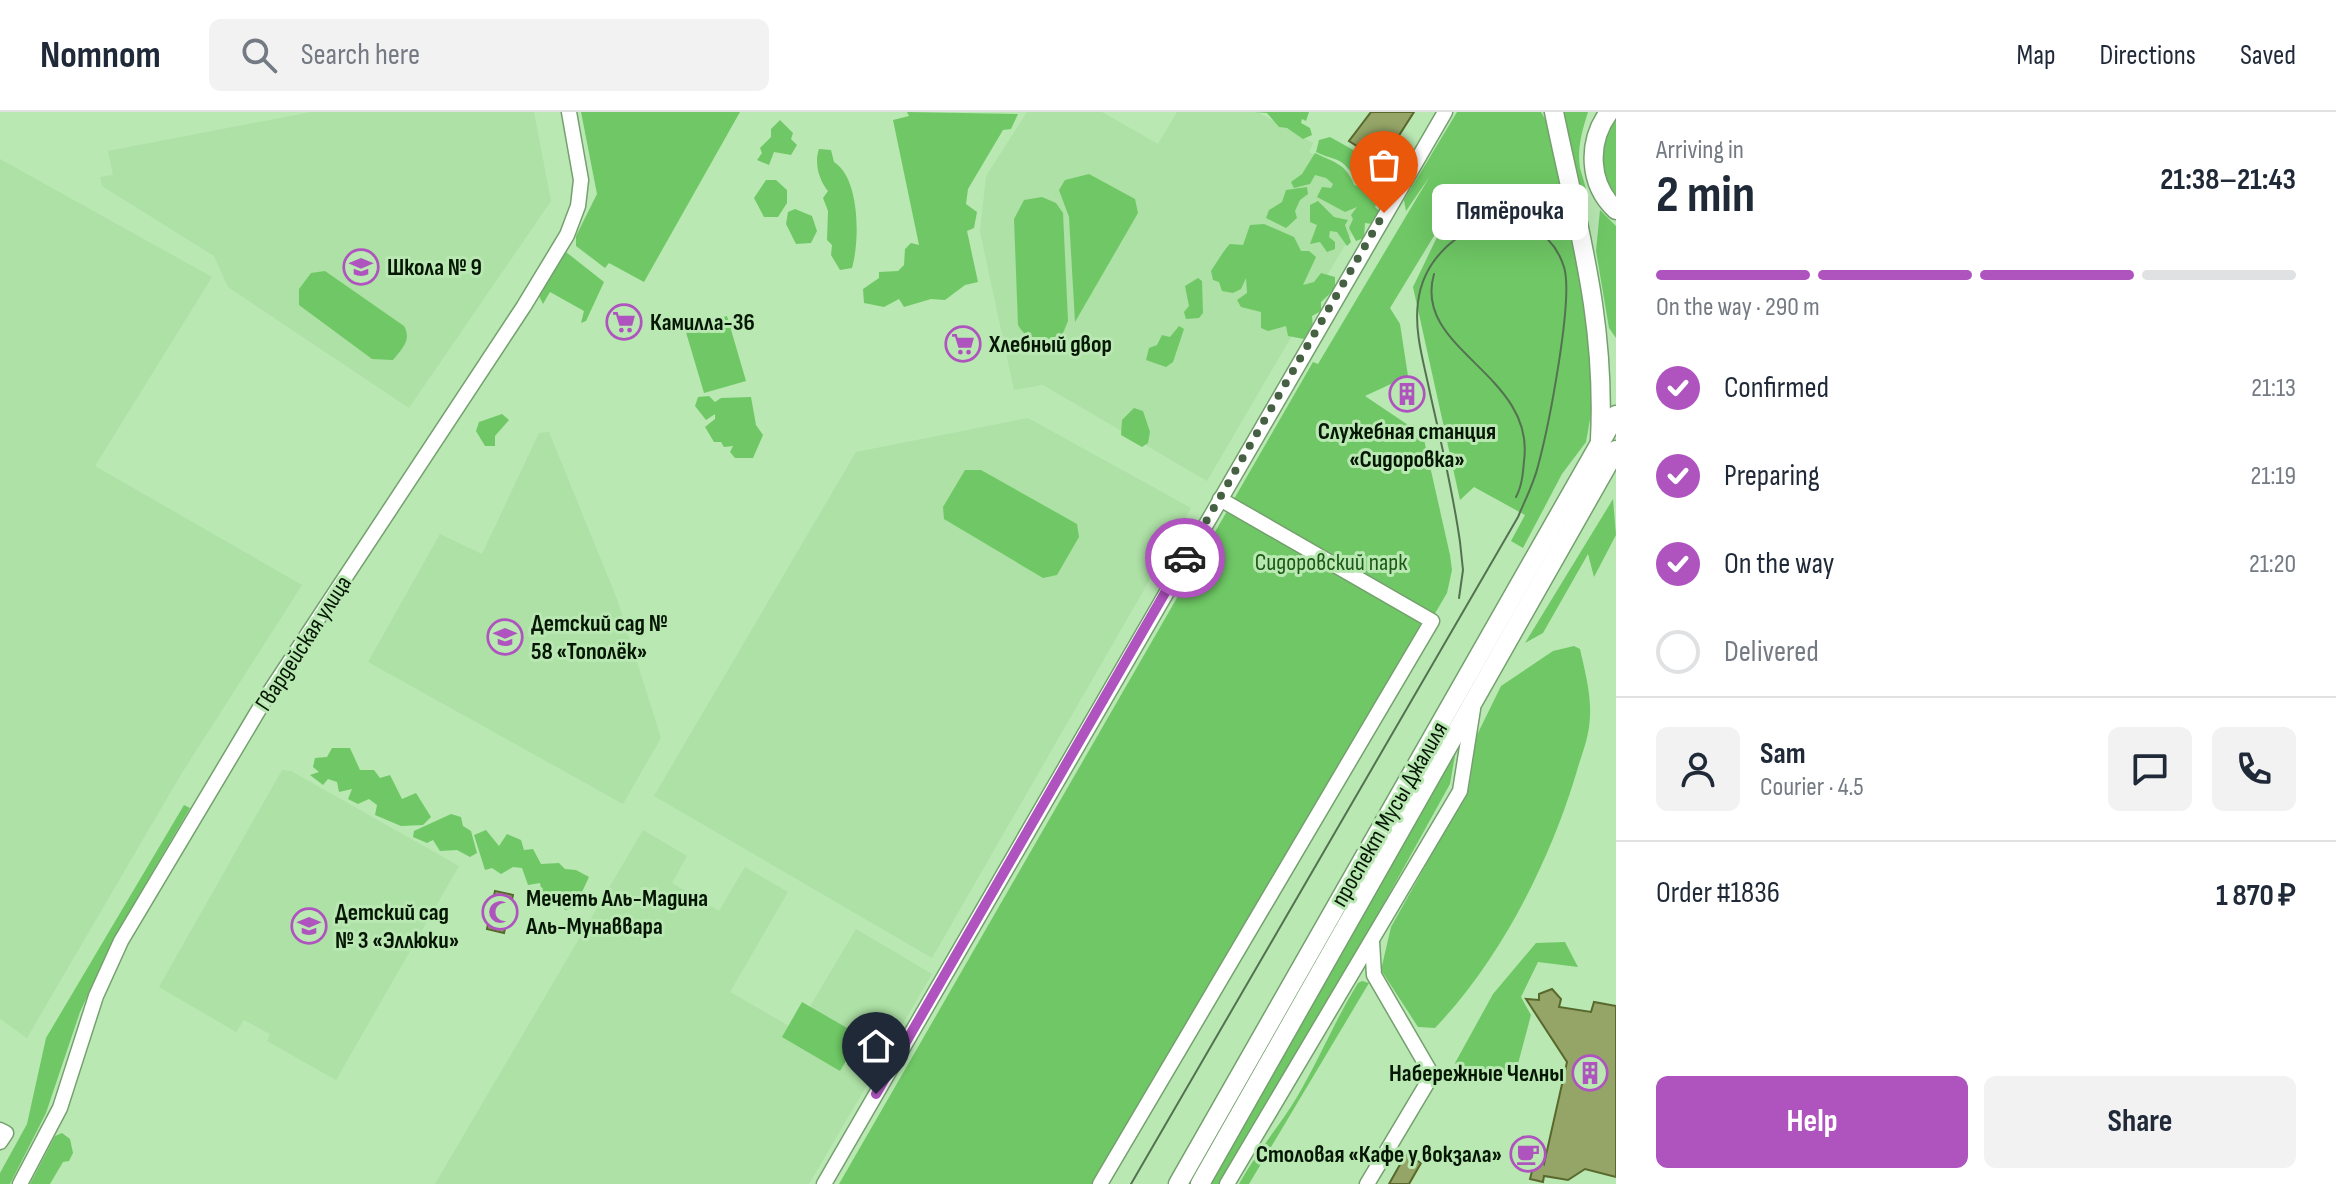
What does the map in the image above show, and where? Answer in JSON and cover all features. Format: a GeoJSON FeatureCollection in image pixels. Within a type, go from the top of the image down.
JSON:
{"type":"FeatureCollection","features":[{"type":"Feature","properties":{"kind":"main road"},"geometry":{"type":"LineString","coordinates":[[1554,112],[1590,274],[1611,451]]}},
{"type":"Feature","properties":{"kind":"main road"},"geometry":{"type":"LineString","coordinates":[[1609,112],[1598,131],[1593,160],[1598,186],[1616,210]]}},
{"type":"Feature","properties":{"kind":"main road"},"geometry":{"type":"LineString","coordinates":[[1611,451],[1616,415]]}},
{"type":"Feature","properties":{"kind":"main road","name":"проспект Мусы Джалиля"},"geometry":{"type":"LineString","coordinates":[[1200,1184],[1611,451]]}},
{"type":"Feature","properties":{"kind":"main road","name":"проспект Мусы Джалиля"},"geometry":{"type":"LineString","coordinates":[[1178,1184],[1611,451]]}},
{"type":"Feature","properties":{"kind":"street","name":"Гвардейская улица"},"geometry":{"type":"LineString","coordinates":[[20,1184],[60,1108],[96,996],[121,941],[267,696],[567,235],[578,206],[581,180],[569,112]]}},
{"type":"Feature","properties":{"kind":"street"},"geometry":{"type":"LineString","coordinates":[[824,1184],[1445,112]]}},
{"type":"Feature","properties":{"kind":"street"},"geometry":{"type":"LineString","coordinates":[[1100,1184],[1432,621],[1220,499]]}},
{"type":"Feature","properties":{"kind":"street"},"geometry":{"type":"LineString","coordinates":[[1227,1184],[1460,791],[1474,700]]}},
{"type":"Feature","properties":{"kind":"street"},"geometry":{"type":"LineString","coordinates":[[1367,1184],[1432,1075],[1374,975],[1372,940]]}},
{"type":"Feature","properties":{"kind":"shaded area","name":"Школа № 9"},"geometry":{"type":"Polygon","coordinates":[[[311,112],[534,112],[551,201],[409,408],[228,287],[214,256],[102,186],[100,177],[113,175],[108,151],[311,112]]]}},
{"type":"Feature","properties":{"kind":"shaded area"},"geometry":{"type":"Polygon","coordinates":[[[1027,112],[1102,112],[1158,144],[1177,112],[1258,112],[1313,143],[1309,152],[1376,192],[1207,481],[1043,385],[1014,390],[980,232],[986,176],[1027,112]]]}},
{"type":"Feature","properties":{"kind":"shaded area"},"geometry":{"type":"Polygon","coordinates":[[[0,159],[212,277],[95,466],[302,585],[180,776],[27,1038],[0,1019],[0,159]]]}},
{"type":"Feature","properties":{"kind":"shaded area"},"geometry":{"type":"Polygon","coordinates":[[[1028,418],[1191,508],[932,958],[654,796],[856,452],[1028,418]]]}},
{"type":"Feature","properties":{"kind":"shaded area","name":"Детский сад № 58 «Тополёк»"},"geometry":{"type":"Polygon","coordinates":[[[549,432],[617,599],[661,738],[623,804],[368,662],[440,534],[482,554],[539,433],[549,432]]]}},
{"type":"Feature","properties":{"kind":"shaded area","name":"Детский сад № 3 «Эллюки»"},"geometry":{"type":"Polygon","coordinates":[[[282,770],[291,771],[459,866],[336,1080],[267,1041],[270,1034],[244,1020],[236,1032],[159,987],[282,770]]]}},
{"type":"Feature","properties":{"kind":"shaded area"},"geometry":{"type":"Polygon","coordinates":[[[643,830],[687,856],[672,883],[719,911],[745,867],[788,892],[730,992],[796,1030],[856,929],[932,974],[809,1184],[435,1184],[643,830]]]}},
{"type":"Feature","properties":{"kind":"green space"},"geometry":{"type":"Polygon","coordinates":[[[581,112],[740,112],[644,282],[609,263],[605,268],[576,246],[576,236],[597,194],[581,112]]]}},
{"type":"Feature","properties":{"kind":"green space"},"geometry":{"type":"Polygon","coordinates":[[[907,112],[1018,114],[1011,129],[1003,130],[968,189],[966,204],[977,212],[974,228],[967,231],[978,282],[965,285],[945,300],[931,299],[904,307],[899,299],[884,307],[864,303],[863,289],[879,278],[879,272],[898,271],[904,265],[905,249],[911,243],[919,245],[893,120],[909,116],[907,112]]]}},
{"type":"Feature","properties":{"kind":"green space"},"geometry":{"type":"Polygon","coordinates":[[[1254,112],[1309,112],[1306,121],[1302,119],[1301,123],[1310,128],[1312,135],[1303,139],[1287,128],[1279,127],[1267,113],[1254,112]]]}},
{"type":"Feature","properties":{"kind":"green space","name":"Сидоровский парк"},"geometry":{"type":"Polygon","coordinates":[[[1457,112],[1541,112],[1548,124],[1589,314],[1592,408],[1586,442],[1562,474],[1523,548],[1511,541],[1525,515],[1474,487],[1460,500],[1413,287],[1451,208],[1390,308],[1400,324],[1408,376],[1365,396],[1423,435],[1450,555],[1452,570],[1447,593],[1100,1184],[839,1184],[1313,362],[1318,364],[1430,176],[1406,211],[1404,200],[1457,112]]]}},
{"type":"Feature","properties":{"kind":"green space"},"geometry":{"type":"Polygon","coordinates":[[[1559,112],[1588,112],[1579,153],[1587,195],[1587,206],[1582,212],[1559,112]]]}},
{"type":"Feature","properties":{"kind":"green space"},"geometry":{"type":"Polygon","coordinates":[[[1616,112],[1616,197],[1605,184],[1599,139],[1616,112]]]}},
{"type":"Feature","properties":{"kind":"green space"},"geometry":{"type":"Polygon","coordinates":[[[780,120],[793,133],[791,139],[797,145],[791,155],[774,152],[769,165],[757,160],[762,153],[760,148],[771,137],[771,129],[780,120]]]}},
{"type":"Feature","properties":{"kind":"green space"},"geometry":{"type":"Polygon","coordinates":[[[1330,137],[1357,152],[1359,161],[1380,168],[1382,178],[1389,181],[1385,189],[1367,177],[1355,177],[1341,162],[1316,152],[1319,140],[1330,137]]]}},
{"type":"Feature","properties":{"kind":"green space"},"geometry":{"type":"Polygon","coordinates":[[[819,149],[831,150],[834,162],[843,170],[853,195],[857,226],[852,268],[840,270],[831,255],[832,245],[827,240],[828,211],[823,198],[828,191],[818,171],[819,149]]]}},
{"type":"Feature","properties":{"kind":"green space"},"geometry":{"type":"Polygon","coordinates":[[[1315,153],[1343,168],[1354,185],[1376,190],[1385,201],[1377,202],[1375,207],[1379,211],[1372,224],[1365,223],[1364,238],[1356,241],[1349,228],[1353,219],[1351,215],[1357,207],[1345,212],[1317,197],[1322,187],[1331,188],[1333,184],[1326,178],[1315,175],[1310,184],[1294,188],[1291,182],[1302,174],[1315,153]]]}},
{"type":"Feature","properties":{"kind":"green space"},"geometry":{"type":"Polygon","coordinates":[[[1089,174],[1135,199],[1138,213],[1075,322],[1069,217],[1059,190],[1065,180],[1089,174]]]}},
{"type":"Feature","properties":{"kind":"green space"},"geometry":{"type":"Polygon","coordinates":[[[766,180],[776,180],[787,190],[787,203],[778,217],[764,217],[754,198],[766,180]]]}},
{"type":"Feature","properties":{"kind":"green space"},"geometry":{"type":"Polygon","coordinates":[[[1307,187],[1308,194],[1300,200],[1295,211],[1297,218],[1286,228],[1266,218],[1269,210],[1282,202],[1286,190],[1307,187]]]}},
{"type":"Feature","properties":{"kind":"green space"},"geometry":{"type":"Polygon","coordinates":[[[1042,197],[1056,203],[1063,213],[1068,321],[1063,333],[1038,340],[1027,335],[1018,325],[1014,219],[1024,200],[1042,197]]]}},
{"type":"Feature","properties":{"kind":"green space"},"geometry":{"type":"Polygon","coordinates":[[[1318,201],[1334,217],[1348,220],[1345,225],[1351,242],[1347,246],[1337,232],[1330,231],[1329,237],[1335,242],[1335,249],[1327,252],[1320,242],[1310,244],[1317,225],[1310,222],[1310,205],[1318,201]]]}},
{"type":"Feature","properties":{"kind":"green space"},"geometry":{"type":"Polygon","coordinates":[[[795,209],[812,216],[817,231],[811,243],[796,244],[786,224],[788,212],[795,209]]]}},
{"type":"Feature","properties":{"kind":"green space"},"geometry":{"type":"Polygon","coordinates":[[[1600,210],[1616,226],[1616,338],[1609,328],[1596,251],[1600,210]]]}},
{"type":"Feature","properties":{"kind":"green space"},"geometry":{"type":"Polygon","coordinates":[[[1264,224],[1294,237],[1301,251],[1309,251],[1316,257],[1303,285],[1314,282],[1321,273],[1335,277],[1335,289],[1321,302],[1321,311],[1312,316],[1313,328],[1304,339],[1288,336],[1286,326],[1268,331],[1261,328],[1261,312],[1241,307],[1237,300],[1247,293],[1246,278],[1241,289],[1233,293],[1222,291],[1219,282],[1213,280],[1211,271],[1228,246],[1243,245],[1250,225],[1264,224]]]}},
{"type":"Feature","properties":{"kind":"green space"},"geometry":{"type":"Polygon","coordinates":[[[566,252],[604,282],[586,321],[581,323],[584,311],[550,292],[543,304],[539,296],[566,252]]]}},
{"type":"Feature","properties":{"kind":"green space"},"geometry":{"type":"Polygon","coordinates":[[[325,271],[404,326],[406,340],[393,360],[372,359],[299,305],[299,289],[311,273],[325,271]]]}},
{"type":"Feature","properties":{"kind":"green space"},"geometry":{"type":"Polygon","coordinates":[[[1198,278],[1202,281],[1203,313],[1199,318],[1186,319],[1184,312],[1189,306],[1185,286],[1198,278]]]}},
{"type":"Feature","properties":{"kind":"green space"},"geometry":{"type":"Polygon","coordinates":[[[727,316],[746,381],[704,393],[685,329],[727,316]]]}},
{"type":"Feature","properties":{"kind":"green space"},"geometry":{"type":"Polygon","coordinates":[[[1179,326],[1184,329],[1173,362],[1166,367],[1146,360],[1149,348],[1157,345],[1162,335],[1170,337],[1179,326]]]}},
{"type":"Feature","properties":{"kind":"green space"},"geometry":{"type":"Polygon","coordinates":[[[709,396],[715,402],[721,398],[751,397],[756,425],[763,435],[753,458],[735,458],[730,452],[733,446],[724,447],[721,442],[714,442],[705,427],[715,419],[715,414],[706,420],[695,406],[698,397],[709,396]]]}},
{"type":"Feature","properties":{"kind":"green space"},"geometry":{"type":"Polygon","coordinates":[[[1134,408],[1143,411],[1150,432],[1148,443],[1142,447],[1121,435],[1122,420],[1134,408]]]}},
{"type":"Feature","properties":{"kind":"green space"},"geometry":{"type":"Polygon","coordinates":[[[502,414],[509,420],[495,436],[495,446],[485,446],[476,431],[479,422],[502,414]]]}},
{"type":"Feature","properties":{"kind":"green space"},"geometry":{"type":"Polygon","coordinates":[[[965,470],[981,470],[1077,524],[1079,537],[1057,575],[1043,578],[944,519],[943,507],[965,470]]]}},
{"type":"Feature","properties":{"kind":"green space"},"geometry":{"type":"Polygon","coordinates":[[[1613,499],[1616,535],[1594,577],[1588,554],[1543,633],[1525,643],[1613,499]]]}},
{"type":"Feature","properties":{"kind":"green space"},"geometry":{"type":"Polygon","coordinates":[[[1574,646],[1580,649],[1587,678],[1589,727],[1552,842],[1519,910],[1480,973],[1435,1028],[1418,1027],[1381,970],[1391,927],[1469,788],[1476,737],[1501,686],[1553,651],[1574,646]]]}},
{"type":"Feature","properties":{"kind":"green space"},"geometry":{"type":"Polygon","coordinates":[[[332,748],[350,748],[360,770],[374,770],[380,778],[390,775],[402,799],[416,793],[431,817],[423,825],[401,826],[375,815],[377,805],[369,799],[358,804],[348,799],[352,789],[339,792],[337,782],[328,779],[323,785],[310,775],[319,772],[313,767],[315,758],[327,757],[332,748]]]}},
{"type":"Feature","properties":{"kind":"green space"},"geometry":{"type":"Polygon","coordinates":[[[1456,750],[1450,784],[1361,945],[1220,1184],[1211,1184],[1456,750]]]}},
{"type":"Feature","properties":{"kind":"green space"},"geometry":{"type":"Polygon","coordinates":[[[184,805],[190,808],[115,936],[80,1012],[46,1113],[10,1184],[0,1184],[0,1173],[27,1124],[46,1038],[184,805]]]}},
{"type":"Feature","properties":{"kind":"green space"},"geometry":{"type":"Polygon","coordinates":[[[451,814],[461,817],[463,826],[471,831],[477,853],[470,857],[457,850],[440,851],[433,840],[427,843],[413,837],[414,831],[451,814]]]}},
{"type":"Feature","properties":{"kind":"green space"},"geometry":{"type":"Polygon","coordinates":[[[486,830],[499,846],[507,834],[521,840],[524,850],[533,849],[541,864],[559,863],[565,869],[576,870],[589,877],[575,907],[565,910],[554,894],[542,893],[540,883],[528,885],[522,868],[513,867],[501,874],[492,868],[485,870],[474,835],[486,830]]]}},
{"type":"Feature","properties":{"kind":"green space"},"geometry":{"type":"Polygon","coordinates":[[[1565,942],[1578,967],[1538,962],[1521,997],[1531,1015],[1515,1075],[1459,1068],[1455,1063],[1493,994],[1536,943],[1565,942]]]}},
{"type":"Feature","properties":{"kind":"green space"},"geometry":{"type":"Polygon","coordinates":[[[1362,981],[1369,983],[1249,1184],[1239,1184],[1297,1097],[1350,997],[1362,981]]]}},
{"type":"Feature","properties":{"kind":"green space"},"geometry":{"type":"Polygon","coordinates":[[[802,1002],[861,1036],[840,1071],[782,1037],[802,1002]]]}},
{"type":"Feature","properties":{"kind":"green space"},"geometry":{"type":"Polygon","coordinates":[[[62,1133],[70,1139],[73,1153],[69,1161],[63,1162],[50,1184],[30,1184],[55,1136],[62,1133]]]}},
{"type":"Feature","properties":{"kind":"building"},"geometry":{"type":"Polygon","coordinates":[[[1371,112],[1414,112],[1382,162],[1349,141],[1371,112]]]}},
{"type":"Feature","properties":{"kind":"building","name":"Служебная станция «Сидоровка»"},"geometry":{"type":"Polygon","coordinates":[[[1415,379],[1420,405],[1400,409],[1394,384],[1415,379]]]}},
{"type":"Feature","properties":{"kind":"building","name":"Мечеть Аль-Мадина Аль-Мунаввара"},"geometry":{"type":"Polygon","coordinates":[[[495,891],[513,895],[504,933],[487,929],[495,891]]]}},
{"type":"Feature","properties":{"kind":"building","name":"Набережные Челны"},"geometry":{"type":"Polygon","coordinates":[[[1552,989],[1561,999],[1559,1007],[1591,1012],[1594,1002],[1616,1006],[1616,1177],[1585,1169],[1568,1180],[1544,1176],[1543,1182],[1530,1179],[1532,1171],[1513,1145],[1523,1137],[1544,1164],[1567,1062],[1526,999],[1539,1000],[1539,994],[1552,989]]]}},
{"type":"Feature","properties":{"kind":"building"},"geometry":{"type":"Polygon","coordinates":[[[1406,1154],[1421,1163],[1409,1184],[1389,1184],[1406,1154]]]}},
{"type":"Feature","properties":{"kind":"tram line"},"geometry":{"type":"LineString","coordinates":[[1131,1184],[1518,517],[1532,485],[1553,395],[1563,334],[1566,283],[1564,267],[1551,243],[1532,228],[1509,223],[1485,225],[1462,235],[1442,252],[1426,274],[1418,302],[1420,348],[1460,542],[1463,570],[1459,598]]}},
{"type":"Feature","properties":{"kind":"tram line"},"geometry":{"type":"LineString","coordinates":[[1434,274],[1432,300],[1440,323],[1512,406],[1523,431],[1524,461],[1516,497]]}},
{"type":"Feature","properties":{"kind":"way so far"},"geometry":{"type":"LineString","coordinates":[[1185,558],[1384,213]]}},
{"type":"Feature","properties":{"kind":"place","name":"Пятёрочка"},"geometry":{"type":"Point","coordinates":[1384,213]}},
{"type":"Feature","properties":{"kind":"place","name":"Школа № 9"},"geometry":{"type":"Point","coordinates":[361,267]}},
{"type":"Feature","properties":{"kind":"place","name":"Камилла-36"},"geometry":{"type":"Point","coordinates":[624,322]}},
{"type":"Feature","properties":{"kind":"place","name":"Хлебный двор"},"geometry":{"type":"Point","coordinates":[963,344]}},
{"type":"Feature","properties":{"kind":"place","name":"Служебная станция «Сидоровка»"},"geometry":{"type":"Point","coordinates":[1407,394]}},
{"type":"Feature","properties":{"kind":"place","name":"Детский сад № 58 «Тополёк»"},"geometry":{"type":"Point","coordinates":[505,637]}},
{"type":"Feature","properties":{"kind":"place","name":"Мечеть Аль-Мадина Аль-Мунаввара"},"geometry":{"type":"Point","coordinates":[500,912]}},
{"type":"Feature","properties":{"kind":"place","name":"Детский сад № 3 «Эллюки»"},"geometry":{"type":"Point","coordinates":[309,926]}},
{"type":"Feature","properties":{"kind":"place","name":"Набережные Челны"},"geometry":{"type":"Point","coordinates":[1590,1073]}},
{"type":"Feature","properties":{"kind":"place","name":"Столовая «Кафе у вокзала»"},"geometry":{"type":"Point","coordinates":[1528,1154]}},
{"type":"Feature","properties":{"kind":"route"},"geometry":{"type":"LineString","coordinates":[[876,1094],[1185,558]]}}]}
